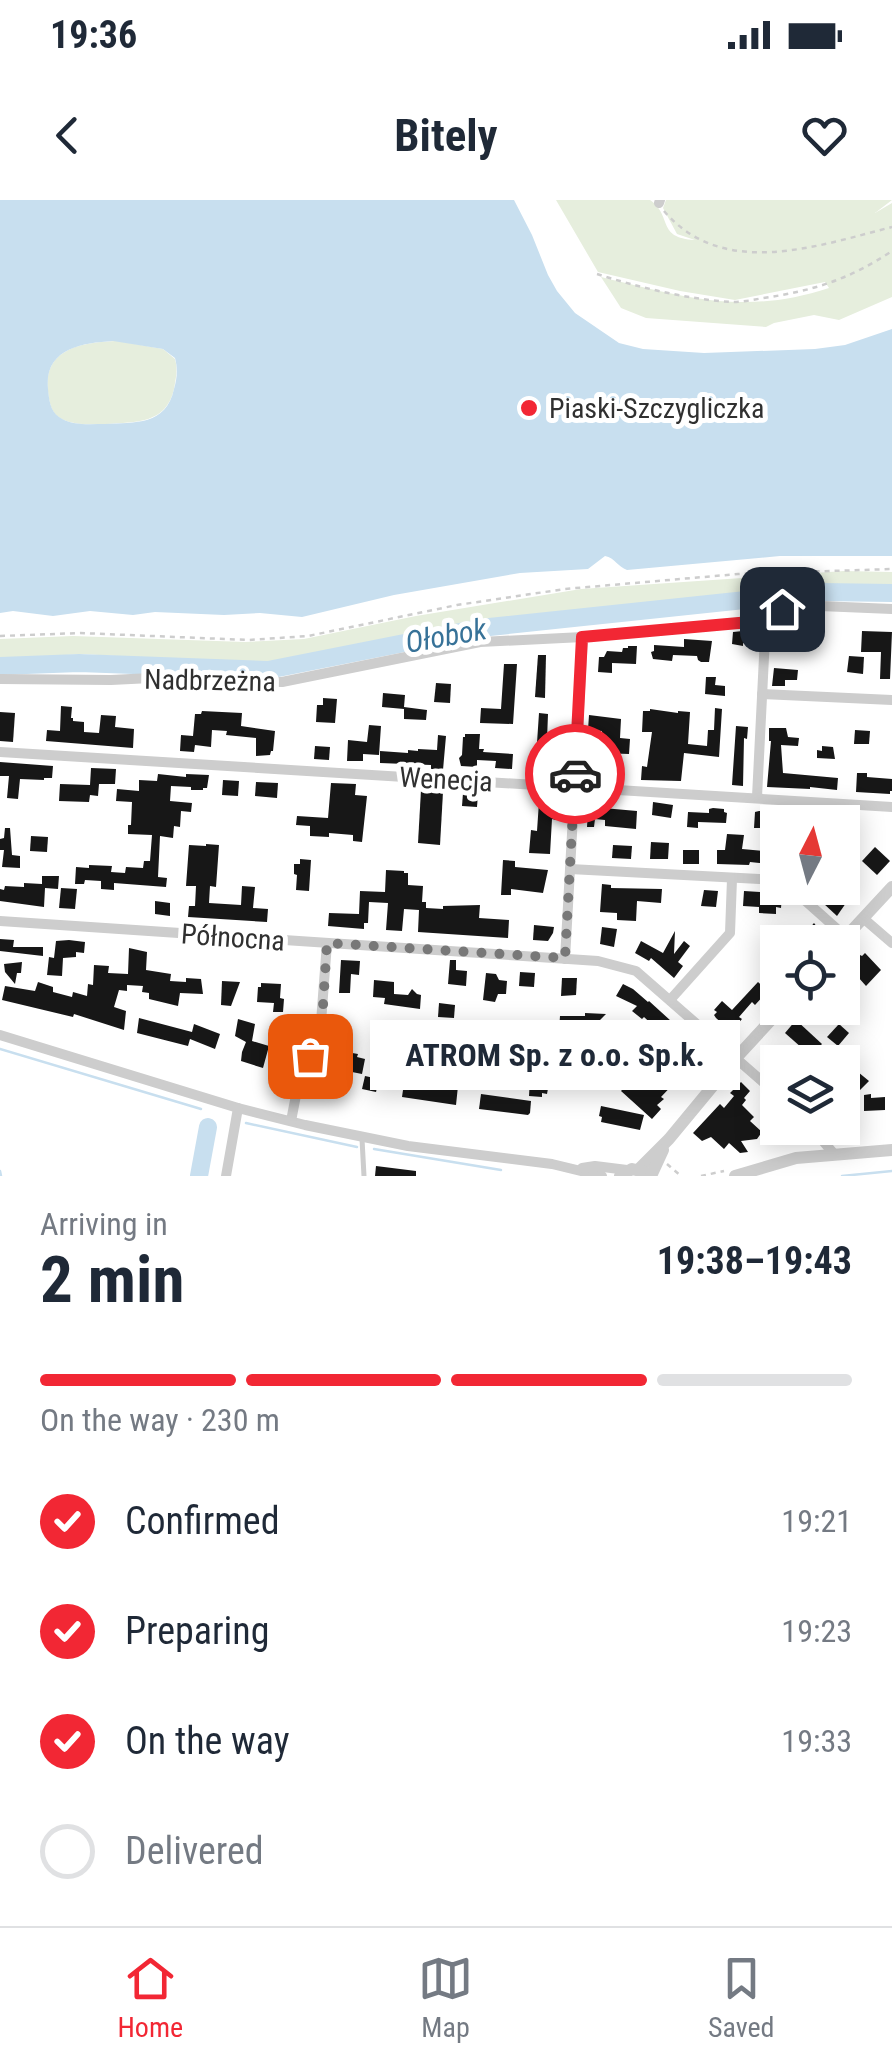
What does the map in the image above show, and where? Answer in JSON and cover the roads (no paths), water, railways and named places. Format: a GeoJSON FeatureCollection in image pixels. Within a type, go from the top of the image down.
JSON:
{"type":"FeatureCollection","features":[{"type":"Feature","properties":{"kind":"street","name":"Nadbrzeżna"},"geometry":{"type":"LineString","coordinates":[[0,679],[282,682],[480,642],[750,622],[796,606],[892,609]]}},
{"type":"Feature","properties":{"kind":"street"},"geometry":{"type":"LineString","coordinates":[[757,798],[766,617]]}},
{"type":"Feature","properties":{"kind":"street"},"geometry":{"type":"LineString","coordinates":[[565,958],[582,637]]}},
{"type":"Feature","properties":{"kind":"street"},"geometry":{"type":"LineString","coordinates":[[762,694],[892,700]]}},
{"type":"Feature","properties":{"kind":"street","name":"Wenecja"},"geometry":{"type":"LineString","coordinates":[[0,752],[892,807]]}},
{"type":"Feature","properties":{"kind":"street"},"geometry":{"type":"LineString","coordinates":[[570,869],[760,880]]}},
{"type":"Feature","properties":{"kind":"street"},"geometry":{"type":"LineString","coordinates":[[670,1000],[730,932],[732,879]]}},
{"type":"Feature","properties":{"kind":"street"},"geometry":{"type":"LineString","coordinates":[[857,925],[892,887]]}},
{"type":"Feature","properties":{"kind":"street"},"geometry":{"type":"LineString","coordinates":[[808,905],[829,925]]}},
{"type":"Feature","properties":{"kind":"street"},"geometry":{"type":"LineString","coordinates":[[863,918],[892,943]]}},
{"type":"Feature","properties":{"kind":"street","name":"Północna"},"geometry":{"type":"LineString","coordinates":[[0,921],[598,961],[636,972],[760,1079]]}},
{"type":"Feature","properties":{"kind":"street"},"geometry":{"type":"LineString","coordinates":[[291,1121],[298,1085],[322,1022],[327,943]]}},
{"type":"Feature","properties":{"kind":"street"},"geometry":{"type":"LineString","coordinates":[[576,1168],[594,1166],[637,1174],[766,1025]]}},
{"type":"Feature","properties":{"kind":"street"},"geometry":{"type":"LineString","coordinates":[[0,1035],[291,1121],[408,1146],[576,1168],[602,1176]]}},
{"type":"Feature","properties":{"kind":"street"},"geometry":{"type":"LineString","coordinates":[[226,1176],[238,1108]]}},
{"type":"Feature","properties":{"kind":"street"},"geometry":{"type":"LineString","coordinates":[[826,1145],[834,1154]]}},
{"type":"Feature","properties":{"kind":"street"},"geometry":{"type":"LineString","coordinates":[[735,1176],[796,1158],[892,1150]]}},
{"type":"Feature","properties":{"kind":"lane"},"geometry":{"type":"LineString","coordinates":[[362,1136],[364,1176]]}},
{"type":"Feature","properties":{"kind":"water","name":"Piaski-Szczygliczka"},"geometry":{"type":"Polygon","coordinates":[[[0,200],[514,200],[557,291],[575,313],[619,343],[643,349],[704,353],[815,349],[845,345],[892,329],[892,556],[780,556],[627,570],[605,556],[588,569],[520,573],[394,595],[302,617],[260,613],[0,613],[0,200]],[[113,341],[67,351],[58,357],[48,376],[54,412],[64,420],[87,424],[138,422],[157,416],[170,401],[176,378],[175,358],[163,349],[113,341]]]}},
{"type":"Feature","properties":{"kind":"waterway","name":"Ołobok"},"geometry":{"type":"LineString","coordinates":[[0,666],[79,663],[268,670],[480,628],[821,592],[892,593]]}},
{"type":"Feature","properties":{"kind":"waterway"},"geometry":{"type":"LineString","coordinates":[[0,1049],[201,1109]]}},
{"type":"Feature","properties":{"kind":"waterway"},"geometry":{"type":"LineString","coordinates":[[246,1123],[357,1147]]}},
{"type":"Feature","properties":{"kind":"waterway"},"geometry":{"type":"LineString","coordinates":[[199,1176],[208,1127]]}},
{"type":"Feature","properties":{"kind":"waterway"},"geometry":{"type":"LineString","coordinates":[[374,1149],[501,1170]]}},
{"type":"Feature","properties":{"kind":"waterway"},"geometry":{"type":"LineString","coordinates":[[0,1171],[1,1176]]}},
{"type":"Feature","properties":{"kind":"waterway"},"geometry":{"type":"LineString","coordinates":[[842,1176],[892,1171]]}},
{"type":"Feature","properties":{"kind":"place","name":"Piaski-Szczygliczka"},"geometry":{"type":"Point","coordinates":[529,408]}},
{"type":"Feature","properties":{"kind":"place","name":"ATROM Sp. z o.o. Sp.k."},"geometry":{"type":"Point","coordinates":[310,1056]}}]}
